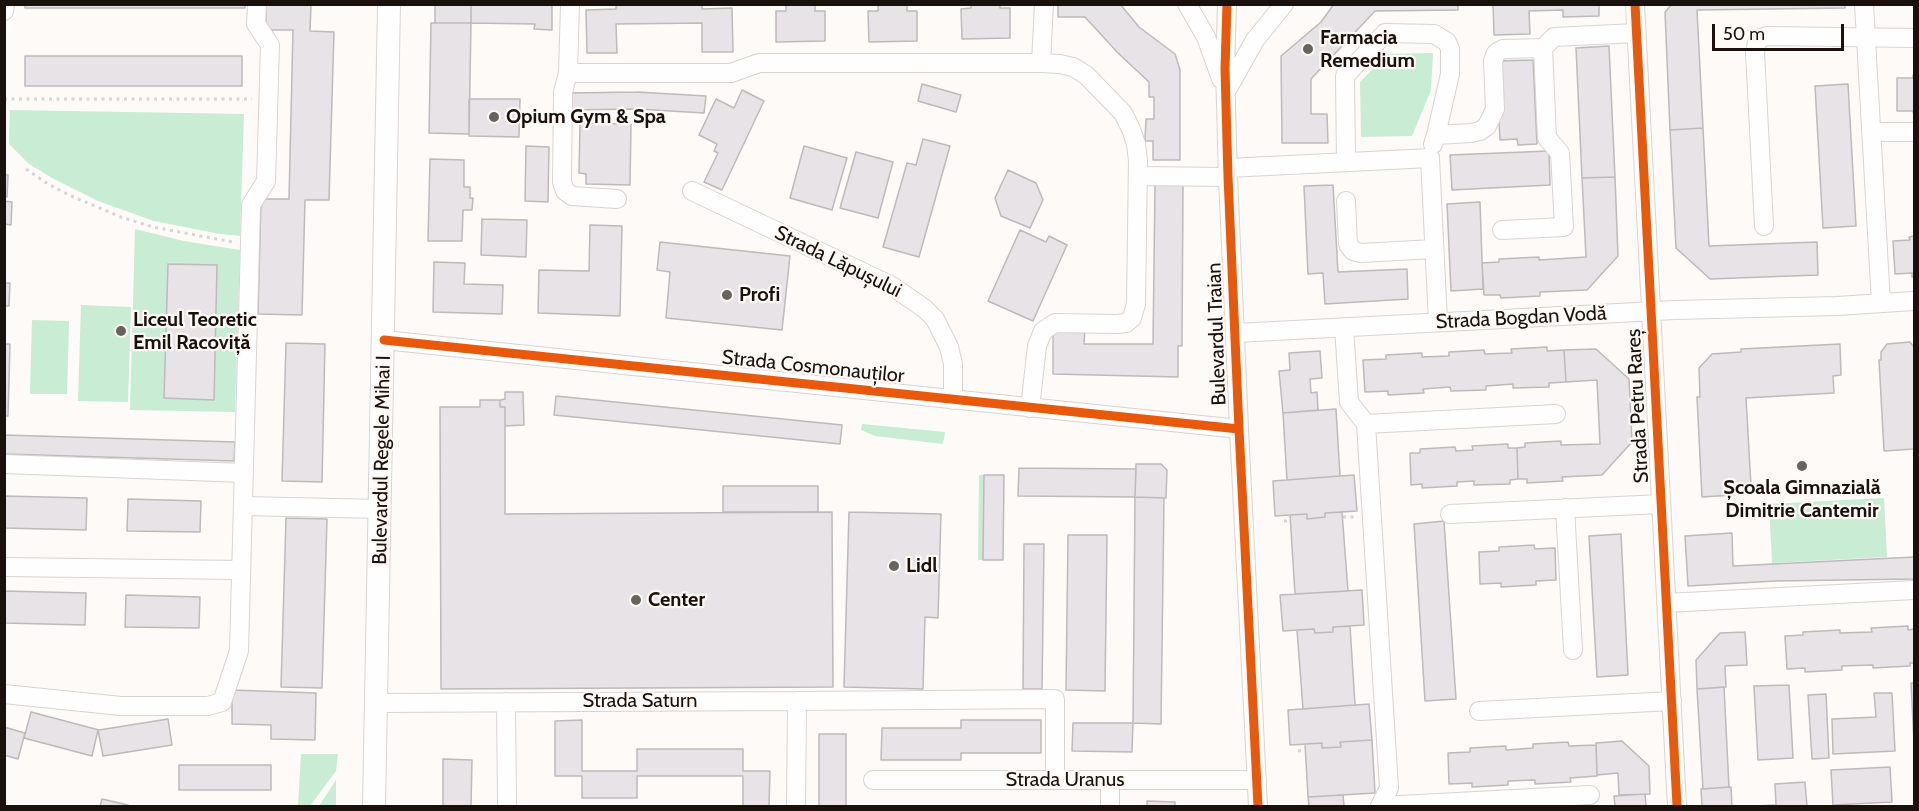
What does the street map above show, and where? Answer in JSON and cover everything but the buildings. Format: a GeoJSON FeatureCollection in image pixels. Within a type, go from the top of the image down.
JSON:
{"type":"FeatureCollection","features":[{"type":"Feature","properties":{"kind":"main road","name":"Bulevardul Regele Mihai I"},"geometry":{"type":"LineString","coordinates":[[375,807],[389,4]]}},
{"type":"Feature","properties":{"kind":"street"},"geometry":{"type":"LineString","coordinates":[[4,11],[5,4]]}},
{"type":"Feature","properties":{"kind":"street"},"geometry":{"type":"LineString","coordinates":[[4,694],[121,706],[208,706],[222,702],[239,651],[251,205],[266,181],[270,45],[256,24],[257,4]]}},
{"type":"Feature","properties":{"kind":"street"},"geometry":{"type":"LineString","coordinates":[[570,4],[568,73],[563,92],[561,171],[565,191],[581,198],[617,199]]}},
{"type":"Feature","properties":{"kind":"street"},"geometry":{"type":"LineString","coordinates":[[1041,63],[1044,4]]}},
{"type":"Feature","properties":{"kind":"street"},"geometry":{"type":"LineString","coordinates":[[1188,4],[1206,37],[1226,92]]}},
{"type":"Feature","properties":{"kind":"street","name":"Bulevardul Traian"},"geometry":{"type":"LineString","coordinates":[[1227,4],[1228,172],[1258,807]]}},
{"type":"Feature","properties":{"kind":"street"},"geometry":{"type":"LineString","coordinates":[[1226,92],[1255,40],[1284,4]]}},
{"type":"Feature","properties":{"kind":"street","name":"Strada Petru Rareș"},"geometry":{"type":"LineString","coordinates":[[1635,4],[1677,807]]}},
{"type":"Feature","properties":{"kind":"street"},"geometry":{"type":"LineString","coordinates":[[1864,4],[1881,303]]}},
{"type":"Feature","properties":{"kind":"street"},"geometry":{"type":"LineString","coordinates":[[1346,162],[1345,76],[1385,33],[1434,34],[1447,42],[1450,49],[1450,74],[1430,158],[1438,322]]}},
{"type":"Feature","properties":{"kind":"street"},"geometry":{"type":"LineString","coordinates":[[1436,135],[1471,133],[1487,126],[1495,109],[1493,61],[1496,53],[1503,49],[1543,48],[1554,37],[1636,33]]}},
{"type":"Feature","properties":{"kind":"street"},"geometry":{"type":"LineString","coordinates":[[1764,226],[1755,52],[1758,39],[1767,36],[1914,38]]}},
{"type":"Feature","properties":{"kind":"street"},"geometry":{"type":"LineString","coordinates":[[1502,230],[1564,227],[1560,153],[1547,138],[1543,48]]}},
{"type":"Feature","properties":{"kind":"street"},"geometry":{"type":"LineString","coordinates":[[568,73],[731,73],[759,63],[1060,63],[1074,67],[1086,75],[1123,113],[1136,144],[1138,176],[1135,312],[1126,323],[1064,322],[1048,326],[1043,331],[1037,346],[1029,408]]}},
{"type":"Feature","properties":{"kind":"street"},"geometry":{"type":"LineString","coordinates":[[1871,132],[1914,132]]}},
{"type":"Feature","properties":{"kind":"street"},"geometry":{"type":"LineString","coordinates":[[1138,176],[1430,158]]}},
{"type":"Feature","properties":{"kind":"street","name":"Strada Lăpușului"},"geometry":{"type":"LineString","coordinates":[[692,191],[892,286],[925,309],[939,326],[949,347],[953,364],[953,400]]}},
{"type":"Feature","properties":{"kind":"street"},"geometry":{"type":"LineString","coordinates":[[1346,201],[1348,244],[1353,251],[1361,253],[1434,249]]}},
{"type":"Feature","properties":{"kind":"street","name":"Strada Bogdan Vodă"},"geometry":{"type":"LineString","coordinates":[[1236,333],[1651,311],[1914,301]]}},
{"type":"Feature","properties":{"kind":"street"},"geometry":{"type":"LineString","coordinates":[[1344,327],[1348,402],[1366,424],[1389,788],[1381,806],[1590,795]]}},
{"type":"Feature","properties":{"kind":"street","name":"Strada Cosmonauților"},"geometry":{"type":"LineString","coordinates":[[384,340],[1239,429]]}},
{"type":"Feature","properties":{"kind":"street"},"geometry":{"type":"LineString","coordinates":[[1366,424],[1556,414]]}},
{"type":"Feature","properties":{"kind":"street"},"geometry":{"type":"LineString","coordinates":[[4,464],[244,473]]}},
{"type":"Feature","properties":{"kind":"street"},"geometry":{"type":"LineString","coordinates":[[1450,514],[1661,504]]}},
{"type":"Feature","properties":{"kind":"street"},"geometry":{"type":"LineString","coordinates":[[243,506],[381,509]]}},
{"type":"Feature","properties":{"kind":"street"},"geometry":{"type":"LineString","coordinates":[[1565,508],[1573,650]]}},
{"type":"Feature","properties":{"kind":"street"},"geometry":{"type":"LineString","coordinates":[[4,567],[241,570]]}},
{"type":"Feature","properties":{"kind":"street"},"geometry":{"type":"LineString","coordinates":[[1666,603],[1914,590]]}},
{"type":"Feature","properties":{"kind":"street","name":"Strada Saturn"},"geometry":{"type":"LineString","coordinates":[[376,703],[1056,699],[1054,780]]}},
{"type":"Feature","properties":{"kind":"street"},"geometry":{"type":"LineString","coordinates":[[796,807],[797,700]]}},
{"type":"Feature","properties":{"kind":"street"},"geometry":{"type":"LineString","coordinates":[[1479,711],[1672,701]]}},
{"type":"Feature","properties":{"kind":"street"},"geometry":{"type":"LineString","coordinates":[[507,702],[507,807]]}},
{"type":"Feature","properties":{"kind":"street","name":"Strada Uranus"},"geometry":{"type":"LineString","coordinates":[[873,780],[1257,780]]}},
{"type":"Feature","properties":{"kind":"street"},"geometry":{"type":"LineString","coordinates":[[1110,780],[1110,807]]}},
{"type":"Feature","properties":{"kind":"path"},"geometry":{"type":"LineString","coordinates":[[4,99],[268,99]]}},
{"type":"Feature","properties":{"kind":"path"},"geometry":{"type":"LineString","coordinates":[[26,169],[71,196],[142,224],[219,241],[250,243]]}},
{"type":"Feature","properties":{"kind":"path"},"geometry":{"type":"LineString","coordinates":[[1284,522],[1290,521]]}},
{"type":"Feature","properties":{"kind":"path"},"geometry":{"type":"LineString","coordinates":[[1298,751],[1305,750]]}},
{"type":"Feature","properties":{"kind":"green space"},"geometry":{"type":"Polygon","coordinates":[[[1433,53],[1431,90],[1412,136],[1361,137],[1360,82],[1387,54],[1433,53]]]}},
{"type":"Feature","properties":{"kind":"green space"},"geometry":{"type":"Polygon","coordinates":[[[10,110],[244,114],[240,236],[154,221],[98,201],[52,178],[29,164],[9,144],[10,110]]]}},
{"type":"Feature","properties":{"kind":"green space"},"geometry":{"type":"Polygon","coordinates":[[[135,229],[184,241],[240,250],[235,412],[130,410],[135,229]]]}},
{"type":"Feature","properties":{"kind":"green space"},"geometry":{"type":"Polygon","coordinates":[[[81,305],[131,307],[128,402],[78,401],[81,305]]]}},
{"type":"Feature","properties":{"kind":"green space"},"geometry":{"type":"Polygon","coordinates":[[[32,320],[69,321],[67,394],[30,394],[32,320]]]}},
{"type":"Feature","properties":{"kind":"green space"},"geometry":{"type":"Polygon","coordinates":[[[862,424],[945,432],[943,444],[875,436],[861,430],[862,424]]]}},
{"type":"Feature","properties":{"kind":"green space"},"geometry":{"type":"Polygon","coordinates":[[[979,475],[984,475],[983,560],[978,560],[979,475]]]}},
{"type":"Feature","properties":{"kind":"green space"},"geometry":{"type":"Polygon","coordinates":[[[1884,498],[1887,557],[1772,563],[1769,504],[1884,498]]]}},
{"type":"Feature","properties":{"kind":"green space"},"geometry":{"type":"Polygon","coordinates":[[[301,754],[338,754],[336,771],[310,806],[298,806],[301,754]]]}},
{"type":"Feature","properties":{"kind":"green space"},"geometry":{"type":"Polygon","coordinates":[[[336,780],[336,806],[319,806],[336,780]]]}},
{"type":"Feature","properties":{"kind":"cycle path"},"geometry":{"type":"LineString","coordinates":[[1227,4],[1225,69],[1228,177],[1258,806]]}},
{"type":"Feature","properties":{"kind":"cycle path"},"geometry":{"type":"LineString","coordinates":[[1635,4],[1677,806]]}},
{"type":"Feature","properties":{"kind":"cycle path"},"geometry":{"type":"LineString","coordinates":[[384,340],[1239,429]]}},
{"type":"Feature","properties":{"kind":"place","name":"Farmacia Remedium"},"geometry":{"type":"Point","coordinates":[1308,49]}},
{"type":"Feature","properties":{"kind":"place","name":"Opium Gym & Spa"},"geometry":{"type":"Point","coordinates":[494,117]}},
{"type":"Feature","properties":{"kind":"place","name":"Profi"},"geometry":{"type":"Point","coordinates":[727,295]}},
{"type":"Feature","properties":{"kind":"place","name":"Liceul Teoretic Emil Racoviță"},"geometry":{"type":"Point","coordinates":[121,331]}},
{"type":"Feature","properties":{"kind":"place","name":"Școala Gimnazială Dimitrie Cantemir"},"geometry":{"type":"Point","coordinates":[1802,466]}},
{"type":"Feature","properties":{"kind":"place","name":"Lidl"},"geometry":{"type":"Point","coordinates":[894,566]}},
{"type":"Feature","properties":{"kind":"place","name":"Center"},"geometry":{"type":"Point","coordinates":[636,600]}}]}
